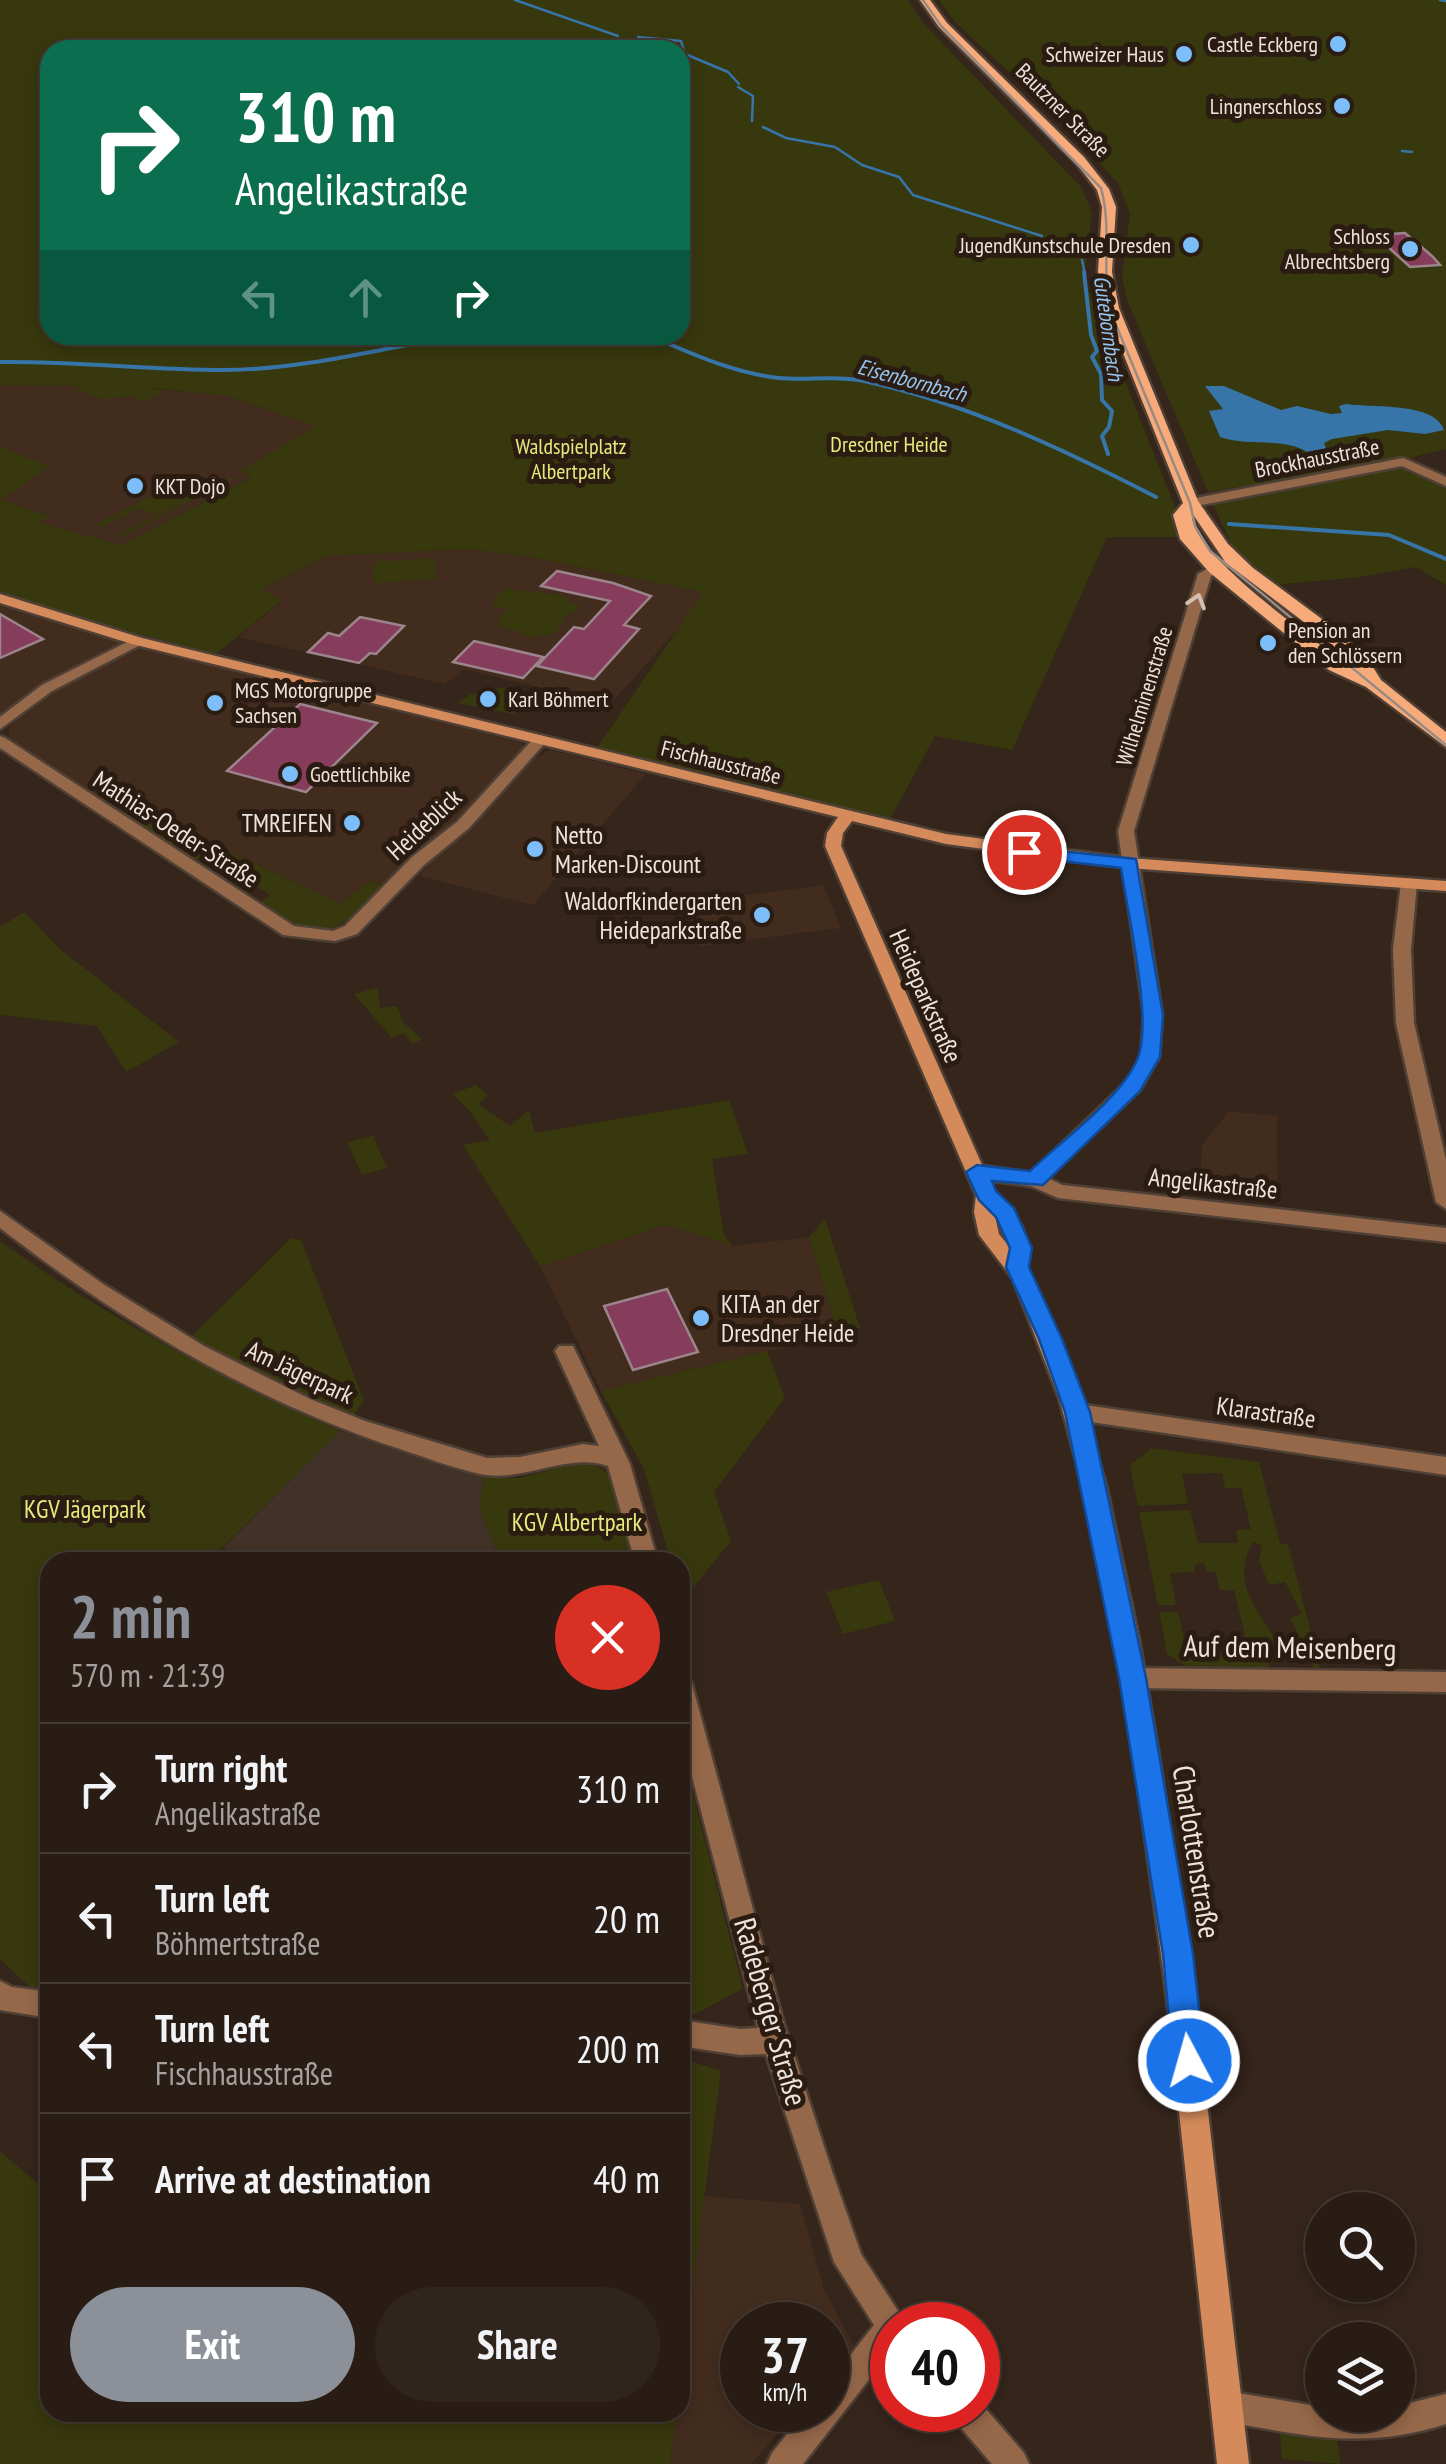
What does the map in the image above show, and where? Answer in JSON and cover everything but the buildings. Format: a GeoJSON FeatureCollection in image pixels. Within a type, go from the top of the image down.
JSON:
{"type":"FeatureCollection","features":[{"type":"Feature","properties":{"kind":"main road","name":"Bautzner Straße"},"geometry":{"type":"LineString","coordinates":[[925,0],[943,26],[1080,160],[1103,189],[1110,207],[1105,272],[1112,308],[1192,503],[1207,518],[1223,563]]}},
{"type":"Feature","properties":{"kind":"main road","name":"Bautzner Straße"},"geometry":{"type":"LineString","coordinates":[[1192,503],[1181,516],[1182,530],[1350,654],[1372,683],[1446,741]]}},
{"type":"Feature","properties":{"kind":"main road","name":"Fischhausstraße"},"geometry":{"type":"LineString","coordinates":[[0,598],[137,641],[846,818],[987,847],[1129,863],[1446,886]]}},
{"type":"Feature","properties":{"kind":"main road","name":"Heideparkstraße"},"geometry":{"type":"LineString","coordinates":[[846,818],[835,833],[833,846],[986,1195]]}},
{"type":"Feature","properties":{"kind":"main road","name":"Charlottenstraße"},"geometry":{"type":"LineString","coordinates":[[986,1195],[982,1218],[998,1252],[1017,1267],[1078,1412],[1132,1678],[1178,1954],[1233,2464]]}},
{"type":"Feature","properties":{"kind":"street","name":"Brockhausstraße"},"geometry":{"type":"LineString","coordinates":[[1192,503],[1403,462],[1446,482]]}},
{"type":"Feature","properties":{"kind":"street","name":"Wilhelminenstraße"},"geometry":{"type":"LineString","coordinates":[[1035,1180],[1133,1086],[1150,1057],[1153,1015],[1126,831],[1205,574],[1223,563]]}},
{"type":"Feature","properties":{"kind":"street"},"geometry":{"type":"LineString","coordinates":[[0,724],[47,688],[137,641]]}},
{"type":"Feature","properties":{"kind":"street","name":"Heideblick"},"geometry":{"type":"LineString","coordinates":[[335,936],[364,920],[418,860],[462,826],[540,740]]}},
{"type":"Feature","properties":{"kind":"street","name":"Mathias-Oeder-Straße"},"geometry":{"type":"LineString","coordinates":[[0,741],[37,769],[289,930],[335,936]]}},
{"type":"Feature","properties":{"kind":"street"},"geometry":{"type":"LineString","coordinates":[[1410,884],[1402,950],[1405,1023],[1446,1202]]}},
{"type":"Feature","properties":{"kind":"street","name":"Angelikastraße"},"geometry":{"type":"LineString","coordinates":[[977,1172],[1035,1180],[1058,1191],[1446,1234]]}},
{"type":"Feature","properties":{"kind":"street","name":"Am Jägerpark"},"geometry":{"type":"LineString","coordinates":[[0,1218],[80,1281],[189,1349],[354,1428],[486,1467],[520,1466],[590,1451],[614,1459]]}},
{"type":"Feature","properties":{"kind":"street"},"geometry":{"type":"LineString","coordinates":[[566,1351],[614,1459],[644,1552]]}},
{"type":"Feature","properties":{"kind":"street","name":"Klarastraße"},"geometry":{"type":"LineString","coordinates":[[1078,1412],[1446,1466]]}},
{"type":"Feature","properties":{"kind":"street","name":"Auf dem Meisenberg"},"geometry":{"type":"LineString","coordinates":[[1132,1678],[1446,1682]]}},
{"type":"Feature","properties":{"kind":"street","name":"Radeberger Straße"},"geometry":{"type":"LineString","coordinates":[[690,1721],[775,2040],[849,2262],[892,2326],[850,2380]]}},
{"type":"Feature","properties":{"kind":"street"},"geometry":{"type":"LineString","coordinates":[[0,1994],[4,1999],[40,2004]]}},
{"type":"Feature","properties":{"kind":"street"},"geometry":{"type":"LineString","coordinates":[[690,2034],[740,2042],[775,2040]]}},
{"type":"Feature","properties":{"kind":"street"},"geometry":{"type":"LineString","coordinates":[[1226,2406],[1382,2427],[1446,2409]]}},
{"type":"Feature","properties":{"kind":"street","name":"Radeberger Straße"},"geometry":{"type":"LineString","coordinates":[[784,2464],[809,2432]]}},
{"type":"Feature","properties":{"kind":"street"},"geometry":{"type":"LineString","coordinates":[[985,2432],[1013,2464]]}},
{"type":"Feature","properties":{"kind":"shaded area"},"geometry":{"type":"Polygon","coordinates":[[[0,385],[137,387],[228,396],[317,426],[242,472],[253,476],[123,545],[38,523],[49,515],[0,500],[49,466],[0,447],[0,385]]]}},
{"type":"Feature","properties":{"kind":"shaded area"},"geometry":{"type":"Polygon","coordinates":[[[468,549],[531,557],[704,592],[680,627],[603,712],[551,697],[549,690],[464,669],[445,684],[238,637],[281,602],[261,589],[326,556],[468,549]]]}},
{"type":"Feature","properties":{"kind":"shaded area"},"geometry":{"type":"Polygon","coordinates":[[[0,605],[123,643],[112,649],[122,654],[146,647],[522,743],[524,749],[459,822],[423,848],[386,886],[370,881],[340,904],[247,859],[172,835],[174,828],[145,817],[131,824],[9,740],[9,728],[19,716],[8,712],[0,716],[0,605]]]}},
{"type":"Feature","properties":{"kind":"shaded area"},"geometry":{"type":"Polygon","coordinates":[[[551,750],[646,774],[533,905],[419,876],[430,863],[428,859],[470,827],[532,759],[551,750]]]}},
{"type":"Feature","properties":{"kind":"shaded area","name":"Waldorfkindergarten Heideparkstraße"},"geometry":{"type":"Polygon","coordinates":[[[823,885],[841,928],[700,946],[684,903],[823,885]]]}},
{"type":"Feature","properties":{"kind":"shaded area"},"geometry":{"type":"Polygon","coordinates":[[[1229,1111],[1277,1116],[1278,1204],[1199,1195],[1202,1145],[1229,1111]]]}},
{"type":"Feature","properties":{"kind":"shaded area","name":"KITA an der Dresdner Heide"},"geometry":{"type":"Polygon","coordinates":[[[666,1225],[733,1246],[809,1237],[838,1334],[601,1391],[540,1266],[666,1225]]]}},
{"type":"Feature","properties":{"kind":"shaded area"},"geometry":{"type":"Polygon","coordinates":[[[340,1431],[484,1477],[479,1507],[497,1552],[229,1552],[223,1548],[340,1431]]]}},
{"type":"Feature","properties":{"kind":"shaded area"},"geometry":{"type":"Polygon","coordinates":[[[703,2196],[800,2204],[831,2302],[720,2302],[720,2432],[779,2432],[751,2464],[670,2464],[675,2422],[690,2422],[690,2301],[703,2196]]]}},
{"type":"Feature","properties":{"kind":"green space","name":"Dresdner Heide"},"geometry":{"type":"Polygon","coordinates":[[[0,0],[908,0],[924,24],[1082,188],[1092,213],[1084,278],[1187,537],[1107,537],[1012,750],[935,736],[889,821],[597,748],[703,592],[531,557],[468,549],[326,556],[262,589],[281,601],[216,654],[58,613],[0,592],[0,447],[50,466],[1,500],[50,516],[39,523],[123,545],[252,477],[240,471],[316,426],[228,396],[144,387],[164,391],[145,401],[130,396],[103,399],[75,390],[79,386],[0,385],[0,0]]]}},
{"type":"Feature","properties":{"kind":"green space"},"geometry":{"type":"Polygon","coordinates":[[[939,0],[1446,0],[1446,449],[1397,461],[1208,492],[1127,300],[1122,277],[1130,214],[1118,183],[1044,104],[956,23],[939,0]]]}},
{"type":"Feature","properties":{"kind":"green space"},"geometry":{"type":"Polygon","coordinates":[[[1402,466],[1446,486],[1446,585],[1416,567],[1361,577],[1273,585],[1234,550],[1213,504],[1402,466]]]}},
{"type":"Feature","properties":{"kind":"green space"},"geometry":{"type":"Polygon","coordinates":[[[234,478],[121,537],[117,536],[184,500],[155,514],[140,508],[101,527],[95,525],[175,484],[198,493],[234,478]]]}},
{"type":"Feature","properties":{"kind":"green space"},"geometry":{"type":"Polygon","coordinates":[[[435,558],[436,579],[374,583],[374,562],[435,558]]]}},
{"type":"Feature","properties":{"kind":"green space"},"geometry":{"type":"Polygon","coordinates":[[[503,589],[560,595],[582,608],[565,617],[556,633],[528,638],[520,631],[499,628],[500,616],[510,609],[494,607],[503,589]]]}},
{"type":"Feature","properties":{"kind":"green space"},"geometry":{"type":"Polygon","coordinates":[[[504,687],[522,695],[514,714],[458,703],[471,694],[504,687]]]}},
{"type":"Feature","properties":{"kind":"green space"},"geometry":{"type":"Polygon","coordinates":[[[145,817],[175,829],[173,835],[247,859],[340,904],[370,881],[386,886],[339,925],[312,929],[297,925],[257,904],[271,895],[216,863],[182,855],[131,824],[145,817]]]}},
{"type":"Feature","properties":{"kind":"green space"},"geometry":{"type":"Polygon","coordinates":[[[24,912],[60,949],[179,1042],[126,1072],[97,1026],[0,1015],[0,927],[24,912]]]}},
{"type":"Feature","properties":{"kind":"green space"},"geometry":{"type":"Polygon","coordinates":[[[377,988],[380,1008],[397,1006],[403,1022],[422,1039],[413,1044],[404,1033],[392,1038],[354,994],[377,988]]]}},
{"type":"Feature","properties":{"kind":"green space"},"geometry":{"type":"Polygon","coordinates":[[[476,1085],[488,1096],[478,1104],[510,1126],[529,1110],[535,1133],[729,1100],[748,1154],[712,1159],[724,1235],[733,1246],[666,1225],[540,1266],[463,1145],[490,1140],[452,1094],[476,1085]]]}},
{"type":"Feature","properties":{"kind":"green space"},"geometry":{"type":"Polygon","coordinates":[[[373,1136],[387,1168],[362,1175],[347,1142],[373,1136]]]}},
{"type":"Feature","properties":{"kind":"green space"},"geometry":{"type":"Polygon","coordinates":[[[825,1219],[860,1328],[838,1334],[809,1237],[825,1219]]]}},
{"type":"Feature","properties":{"kind":"green space"},"geometry":{"type":"Polygon","coordinates":[[[291,1238],[301,1240],[364,1401],[351,1418],[269,1382],[189,1339],[291,1238]]]}},
{"type":"Feature","properties":{"kind":"green space","name":"KGV Jägerpark"},"geometry":{"type":"Polygon","coordinates":[[[0,1241],[81,1296],[165,1345],[340,1431],[218,1552],[40,1552],[40,1992],[35,1992],[0,1959],[0,1241]]]}},
{"type":"Feature","properties":{"kind":"green space"},"geometry":{"type":"Polygon","coordinates":[[[767,1351],[785,1398],[714,1492],[731,1541],[690,1591],[690,1552],[668,1552],[644,1469],[601,1391],[767,1351]]]}},
{"type":"Feature","properties":{"kind":"green space"},"geometry":{"type":"Polygon","coordinates":[[[1152,1448],[1259,1462],[1280,1543],[1288,1545],[1321,1670],[1315,1670],[1290,1618],[1302,1614],[1285,1582],[1269,1585],[1259,1560],[1262,1546],[1253,1542],[1244,1570],[1245,1583],[1278,1644],[1265,1648],[1270,1669],[1189,1668],[1167,1654],[1159,1612],[1178,1612],[1187,1651],[1233,1650],[1231,1637],[1245,1635],[1234,1590],[1220,1590],[1216,1572],[1207,1572],[1203,1562],[1194,1566],[1195,1572],[1170,1573],[1176,1605],[1158,1605],[1139,1512],[1190,1510],[1198,1543],[1238,1543],[1236,1530],[1251,1529],[1241,1488],[1225,1488],[1222,1473],[1182,1474],[1188,1504],[1138,1506],[1130,1465],[1152,1448]]]}},
{"type":"Feature","properties":{"kind":"green space","name":"KGV Albertpark"},"geometry":{"type":"Polygon","coordinates":[[[574,1464],[604,1471],[618,1500],[631,1552],[497,1552],[479,1507],[484,1477],[518,1478],[574,1464]]]}},
{"type":"Feature","properties":{"kind":"green space"},"geometry":{"type":"Polygon","coordinates":[[[879,1580],[895,1621],[843,1634],[826,1592],[879,1580]]]}},
{"type":"Feature","properties":{"kind":"green space"},"geometry":{"type":"Polygon","coordinates":[[[690,1783],[743,1989],[690,2016],[690,1783]]]}},
{"type":"Feature","properties":{"kind":"green space"},"geometry":{"type":"Polygon","coordinates":[[[690,2061],[721,2071],[690,2305],[690,2061]]]}},
{"type":"Feature","properties":{"kind":"green space"},"geometry":{"type":"Polygon","coordinates":[[[0,2151],[40,2185],[40,2422],[675,2422],[670,2464],[0,2464],[0,2151]]]}},
{"type":"Feature","properties":{"kind":"green space"},"geometry":{"type":"Polygon","coordinates":[[[1280,2432],[1337,2438],[1341,2464],[1282,2459],[1280,2432]]]}},
{"type":"Feature","properties":{"kind":"water"},"geometry":{"type":"Polygon","coordinates":[[[1205,386],[1224,386],[1281,410],[1297,406],[1342,413],[1339,406],[1346,404],[1402,408],[1429,415],[1444,430],[1425,434],[1388,430],[1332,439],[1324,443],[1328,453],[1354,461],[1311,464],[1315,458],[1294,446],[1220,437],[1209,411],[1223,409],[1205,386]]]}},
{"type":"Feature","properties":{"kind":"waterway","name":"Gutebornbach"},"geometry":{"type":"LineString","coordinates":[[515,0],[618,36]]}},
{"type":"Feature","properties":{"kind":"waterway"},"geometry":{"type":"LineString","coordinates":[[1440,0],[1446,1]]}},
{"type":"Feature","properties":{"kind":"waterway","name":"Gutebornbach"},"geometry":{"type":"LineString","coordinates":[[638,37],[670,40]]}},
{"type":"Feature","properties":{"kind":"waterway","name":"Gutebornbach"},"geometry":{"type":"LineString","coordinates":[[690,56],[728,72],[739,84]]}},
{"type":"Feature","properties":{"kind":"waterway","name":"Gutebornbach"},"geometry":{"type":"LineString","coordinates":[[738,87],[753,96],[752,121]]}},
{"type":"Feature","properties":{"kind":"waterway","name":"Gutebornbach"},"geometry":{"type":"LineString","coordinates":[[763,127],[786,138],[835,147],[862,165],[899,177],[913,195],[1042,236]]}},
{"type":"Feature","properties":{"kind":"waterway"},"geometry":{"type":"LineString","coordinates":[[1402,151],[1412,152]]}},
{"type":"Feature","properties":{"kind":"waterway","name":"Gutebornbach"},"geometry":{"type":"LineString","coordinates":[[1053,241],[1081,253]]}},
{"type":"Feature","properties":{"kind":"waterway","name":"Gutebornbach"},"geometry":{"type":"LineString","coordinates":[[1082,260],[1085,274]]}},
{"type":"Feature","properties":{"kind":"waterway","name":"Gutebornbach"},"geometry":{"type":"LineString","coordinates":[[1084,272],[1091,335],[1097,351],[1092,357],[1101,374],[1102,400],[1112,411],[1109,427],[1102,436],[1108,454]]}},
{"type":"Feature","properties":{"kind":"waterway","name":"Eisenbornbach"},"geometry":{"type":"LineString","coordinates":[[0,362],[253,369],[406,345]]}},
{"type":"Feature","properties":{"kind":"waterway","name":"Eisenbornbach"},"geometry":{"type":"LineString","coordinates":[[673,345],[745,372],[790,379],[853,379],[902,390],[1050,445],[1156,497]]}},
{"type":"Feature","properties":{"kind":"waterway","name":"Eisenbornbach"},"geometry":{"type":"LineString","coordinates":[[1229,524],[1389,535],[1446,559]]}},
{"type":"Feature","properties":{"kind":"tram line"},"geometry":{"type":"LineString","coordinates":[[923,0],[941,26],[1101,188],[1109,308],[1190,503],[1195,526],[1210,551],[1446,745]]}},
{"type":"Feature","properties":{"kind":"place","name":"Castle Eckberg"},"geometry":{"type":"Point","coordinates":[1338,44]}},
{"type":"Feature","properties":{"kind":"place","name":"Schweizer Haus"},"geometry":{"type":"Point","coordinates":[1184,54]}},
{"type":"Feature","properties":{"kind":"place","name":"Lingnerschloss"},"geometry":{"type":"Point","coordinates":[1342,106]}},
{"type":"Feature","properties":{"kind":"place","name":"JugendKunstschule Dresden"},"geometry":{"type":"Point","coordinates":[1191,245]}},
{"type":"Feature","properties":{"kind":"place","name":"Schloss Albrechtsberg"},"geometry":{"type":"Point","coordinates":[1410,249]}},
{"type":"Feature","properties":{"kind":"place","name":"KKT Dojo"},"geometry":{"type":"Point","coordinates":[135,486]}},
{"type":"Feature","properties":{"kind":"place","name":"Pension an den Schlössern"},"geometry":{"type":"Point","coordinates":[1268,643]}},
{"type":"Feature","properties":{"kind":"place","name":"Karl Böhmert"},"geometry":{"type":"Point","coordinates":[488,699]}},
{"type":"Feature","properties":{"kind":"place","name":"MGS Motorgruppe Sachsen"},"geometry":{"type":"Point","coordinates":[215,703]}},
{"type":"Feature","properties":{"kind":"place","name":"Goettlichbike"},"geometry":{"type":"Point","coordinates":[290,774]}},
{"type":"Feature","properties":{"kind":"place","name":"TMREIFEN"},"geometry":{"type":"Point","coordinates":[352,823]}},
{"type":"Feature","properties":{"kind":"place","name":"Netto Marken-Discount"},"geometry":{"type":"Point","coordinates":[535,849]}},
{"type":"Feature","properties":{"kind":"place","name":"Waldorfkindergarten Heideparkstraße"},"geometry":{"type":"Point","coordinates":[762,915]}},
{"type":"Feature","properties":{"kind":"place","name":"KITA an der Dresdner Heide"},"geometry":{"type":"Point","coordinates":[701,1318]}},
{"type":"Feature","properties":{"kind":"route"},"geometry":{"type":"LineString","coordinates":[[1024,852],[1129,863],[1153,1015],[1150,1057],[1133,1086],[1035,1180],[977,1172],[986,1195],[1006,1213],[1021,1248],[1017,1267],[1078,1412],[1132,1678],[1178,1954],[1189,2061]]}},
{"type":"Feature","properties":{"kind":"park label","name":"Waldspielplatz Albertpark"},"geometry":{"type":"Point","coordinates":[571,458]}}]}
